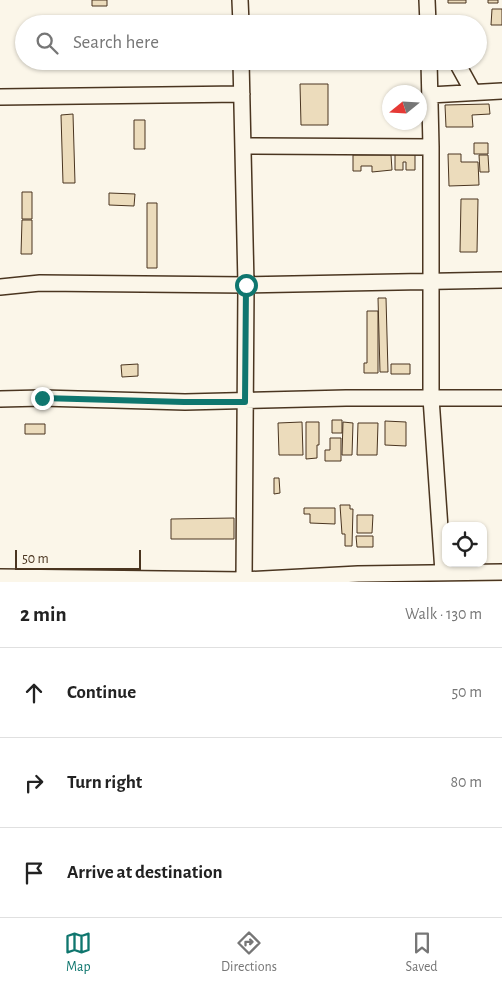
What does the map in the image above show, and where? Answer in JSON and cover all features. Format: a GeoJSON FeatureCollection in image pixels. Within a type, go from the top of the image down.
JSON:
{"type":"FeatureCollection","features":[{"type":"Feature","properties":{"kind":"street"},"geometry":{"type":"LineString","coordinates":[[240,0],[241,15]]}},
{"type":"Feature","properties":{"kind":"street"},"geometry":{"type":"LineString","coordinates":[[241,70],[246,285],[244,580]]}},
{"type":"Feature","properties":{"kind":"street"},"geometry":{"type":"LineString","coordinates":[[429,70],[432,281],[430,398],[443,572]]}},
{"type":"Feature","properties":{"kind":"street"},"geometry":{"type":"LineString","coordinates":[[461,70],[473,92]]}},
{"type":"Feature","properties":{"kind":"street"},"geometry":{"type":"LineString","coordinates":[[430,95],[502,90]]}},
{"type":"Feature","properties":{"kind":"street"},"geometry":{"type":"LineString","coordinates":[[0,97],[242,94]]}},
{"type":"Feature","properties":{"kind":"street"},"geometry":{"type":"LineString","coordinates":[[243,146],[431,147]]}},
{"type":"Feature","properties":{"kind":"street"},"geometry":{"type":"LineString","coordinates":[[0,287],[40,283],[246,285],[502,280]]}},
{"type":"Feature","properties":{"kind":"street"},"geometry":{"type":"LineString","coordinates":[[0,399],[42,398],[245,402],[346,398],[502,398]]}},
{"type":"Feature","properties":{"kind":"street"},"geometry":{"type":"LineString","coordinates":[[0,577],[244,580],[443,572],[502,572]]}},
{"type":"Feature","properties":{"kind":"building"},"geometry":{"type":"Polygon","coordinates":[[[92,0],[107,0],[107,6],[92,6],[92,0]]]}},
{"type":"Feature","properties":{"kind":"building"},"geometry":{"type":"Polygon","coordinates":[[[448,0],[466,0],[466,3],[448,3],[448,0]]]}},
{"type":"Feature","properties":{"kind":"building"},"geometry":{"type":"Polygon","coordinates":[[[488,0],[498,0],[498,3],[488,3],[488,0]]]}},
{"type":"Feature","properties":{"kind":"building"},"geometry":{"type":"Polygon","coordinates":[[[492,9],[502,9],[502,25],[491,25],[492,9]]]}},
{"type":"Feature","properties":{"kind":"building"},"geometry":{"type":"Polygon","coordinates":[[[300,84],[328,84],[328,125],[301,125],[300,84]]]}},
{"type":"Feature","properties":{"kind":"building"},"geometry":{"type":"Polygon","coordinates":[[[489,104],[490,114],[472,115],[473,127],[446,127],[445,105],[489,104]]]}},
{"type":"Feature","properties":{"kind":"building"},"geometry":{"type":"Polygon","coordinates":[[[73,114],[75,183],[63,183],[61,115],[73,114]]]}},
{"type":"Feature","properties":{"kind":"building"},"geometry":{"type":"Polygon","coordinates":[[[134,120],[145,120],[145,149],[134,149],[134,120]]]}},
{"type":"Feature","properties":{"kind":"building"},"geometry":{"type":"Polygon","coordinates":[[[474,143],[488,143],[488,154],[474,154],[474,143]]]}},
{"type":"Feature","properties":{"kind":"building"},"geometry":{"type":"Polygon","coordinates":[[[395,154],[415,154],[415,170],[406,170],[406,162],[403,162],[403,170],[395,170],[395,154]]]}},
{"type":"Feature","properties":{"kind":"building"},"geometry":{"type":"Polygon","coordinates":[[[448,154],[461,154],[461,162],[478,162],[479,185],[449,186],[448,154]]]}},
{"type":"Feature","properties":{"kind":"building"},"geometry":{"type":"Polygon","coordinates":[[[353,155],[391,155],[392,170],[372,172],[372,166],[361,166],[361,171],[353,171],[353,155]]]}},
{"type":"Feature","properties":{"kind":"building"},"geometry":{"type":"Polygon","coordinates":[[[479,155],[488,155],[489,172],[480,172],[479,155]]]}},
{"type":"Feature","properties":{"kind":"building"},"geometry":{"type":"Polygon","coordinates":[[[22,192],[32,192],[32,219],[22,219],[22,192]]]}},
{"type":"Feature","properties":{"kind":"building"},"geometry":{"type":"Polygon","coordinates":[[[109,193],[135,194],[134,206],[109,205],[109,193]]]}},
{"type":"Feature","properties":{"kind":"building"},"geometry":{"type":"Polygon","coordinates":[[[461,199],[478,199],[477,252],[460,252],[461,199]]]}},
{"type":"Feature","properties":{"kind":"building"},"geometry":{"type":"Polygon","coordinates":[[[147,203],[157,203],[157,268],[147,268],[147,203]]]}},
{"type":"Feature","properties":{"kind":"building"},"geometry":{"type":"Polygon","coordinates":[[[22,220],[32,220],[32,254],[21,254],[22,220]]]}},
{"type":"Feature","properties":{"kind":"building"},"geometry":{"type":"Polygon","coordinates":[[[378,298],[386,298],[388,372],[380,372],[378,298]]]}},
{"type":"Feature","properties":{"kind":"building"},"geometry":{"type":"Polygon","coordinates":[[[367,311],[378,311],[378,373],[364,373],[364,363],[367,363],[367,311]]]}},
{"type":"Feature","properties":{"kind":"building"},"geometry":{"type":"Polygon","coordinates":[[[138,364],[138,376],[122,377],[121,365],[138,364]]]}},
{"type":"Feature","properties":{"kind":"building"},"geometry":{"type":"Polygon","coordinates":[[[391,364],[410,364],[410,374],[391,374],[391,364]]]}},
{"type":"Feature","properties":{"kind":"building"},"geometry":{"type":"Polygon","coordinates":[[[332,420],[342,420],[342,433],[332,433],[332,420]]]}},
{"type":"Feature","properties":{"kind":"building"},"geometry":{"type":"Polygon","coordinates":[[[385,421],[406,422],[406,446],[385,445],[385,421]]]}},
{"type":"Feature","properties":{"kind":"building"},"geometry":{"type":"Polygon","coordinates":[[[302,422],[303,455],[279,455],[278,423],[302,422]]]}},
{"type":"Feature","properties":{"kind":"building"},"geometry":{"type":"Polygon","coordinates":[[[306,422],[319,422],[317,458],[306,459],[306,422]]]}},
{"type":"Feature","properties":{"kind":"building"},"geometry":{"type":"Polygon","coordinates":[[[343,422],[353,423],[352,455],[342,455],[343,422]]]}},
{"type":"Feature","properties":{"kind":"building"},"geometry":{"type":"Polygon","coordinates":[[[358,423],[378,423],[377,455],[357,455],[358,423]]]}},
{"type":"Feature","properties":{"kind":"building"},"geometry":{"type":"Polygon","coordinates":[[[25,424],[45,424],[45,434],[25,434],[25,424]]]}},
{"type":"Feature","properties":{"kind":"building"},"geometry":{"type":"Polygon","coordinates":[[[330,438],[341,438],[341,461],[325,461],[325,450],[330,450],[330,438]]]}},
{"type":"Feature","properties":{"kind":"building"},"geometry":{"type":"Polygon","coordinates":[[[274,478],[279,478],[280,493],[274,494],[274,478]]]}},
{"type":"Feature","properties":{"kind":"building"},"geometry":{"type":"Polygon","coordinates":[[[340,505],[350,505],[350,509],[353,509],[352,546],[345,546],[345,534],[342,534],[340,505]]]}},
{"type":"Feature","properties":{"kind":"building"},"geometry":{"type":"Polygon","coordinates":[[[304,508],[335,508],[335,524],[310,523],[310,514],[304,514],[304,508]]]}},
{"type":"Feature","properties":{"kind":"building"},"geometry":{"type":"Polygon","coordinates":[[[357,515],[373,515],[372,533],[357,533],[357,515]]]}},
{"type":"Feature","properties":{"kind":"building"},"geometry":{"type":"Polygon","coordinates":[[[234,518],[234,539],[171,539],[171,519],[234,518]]]}},
{"type":"Feature","properties":{"kind":"building"},"geometry":{"type":"Polygon","coordinates":[[[356,536],[373,536],[373,547],[357,547],[356,536]]]}},
{"type":"Feature","properties":{"kind":"route"},"geometry":{"type":"LineString","coordinates":[[42,398],[245,402],[246,285]]}}]}
